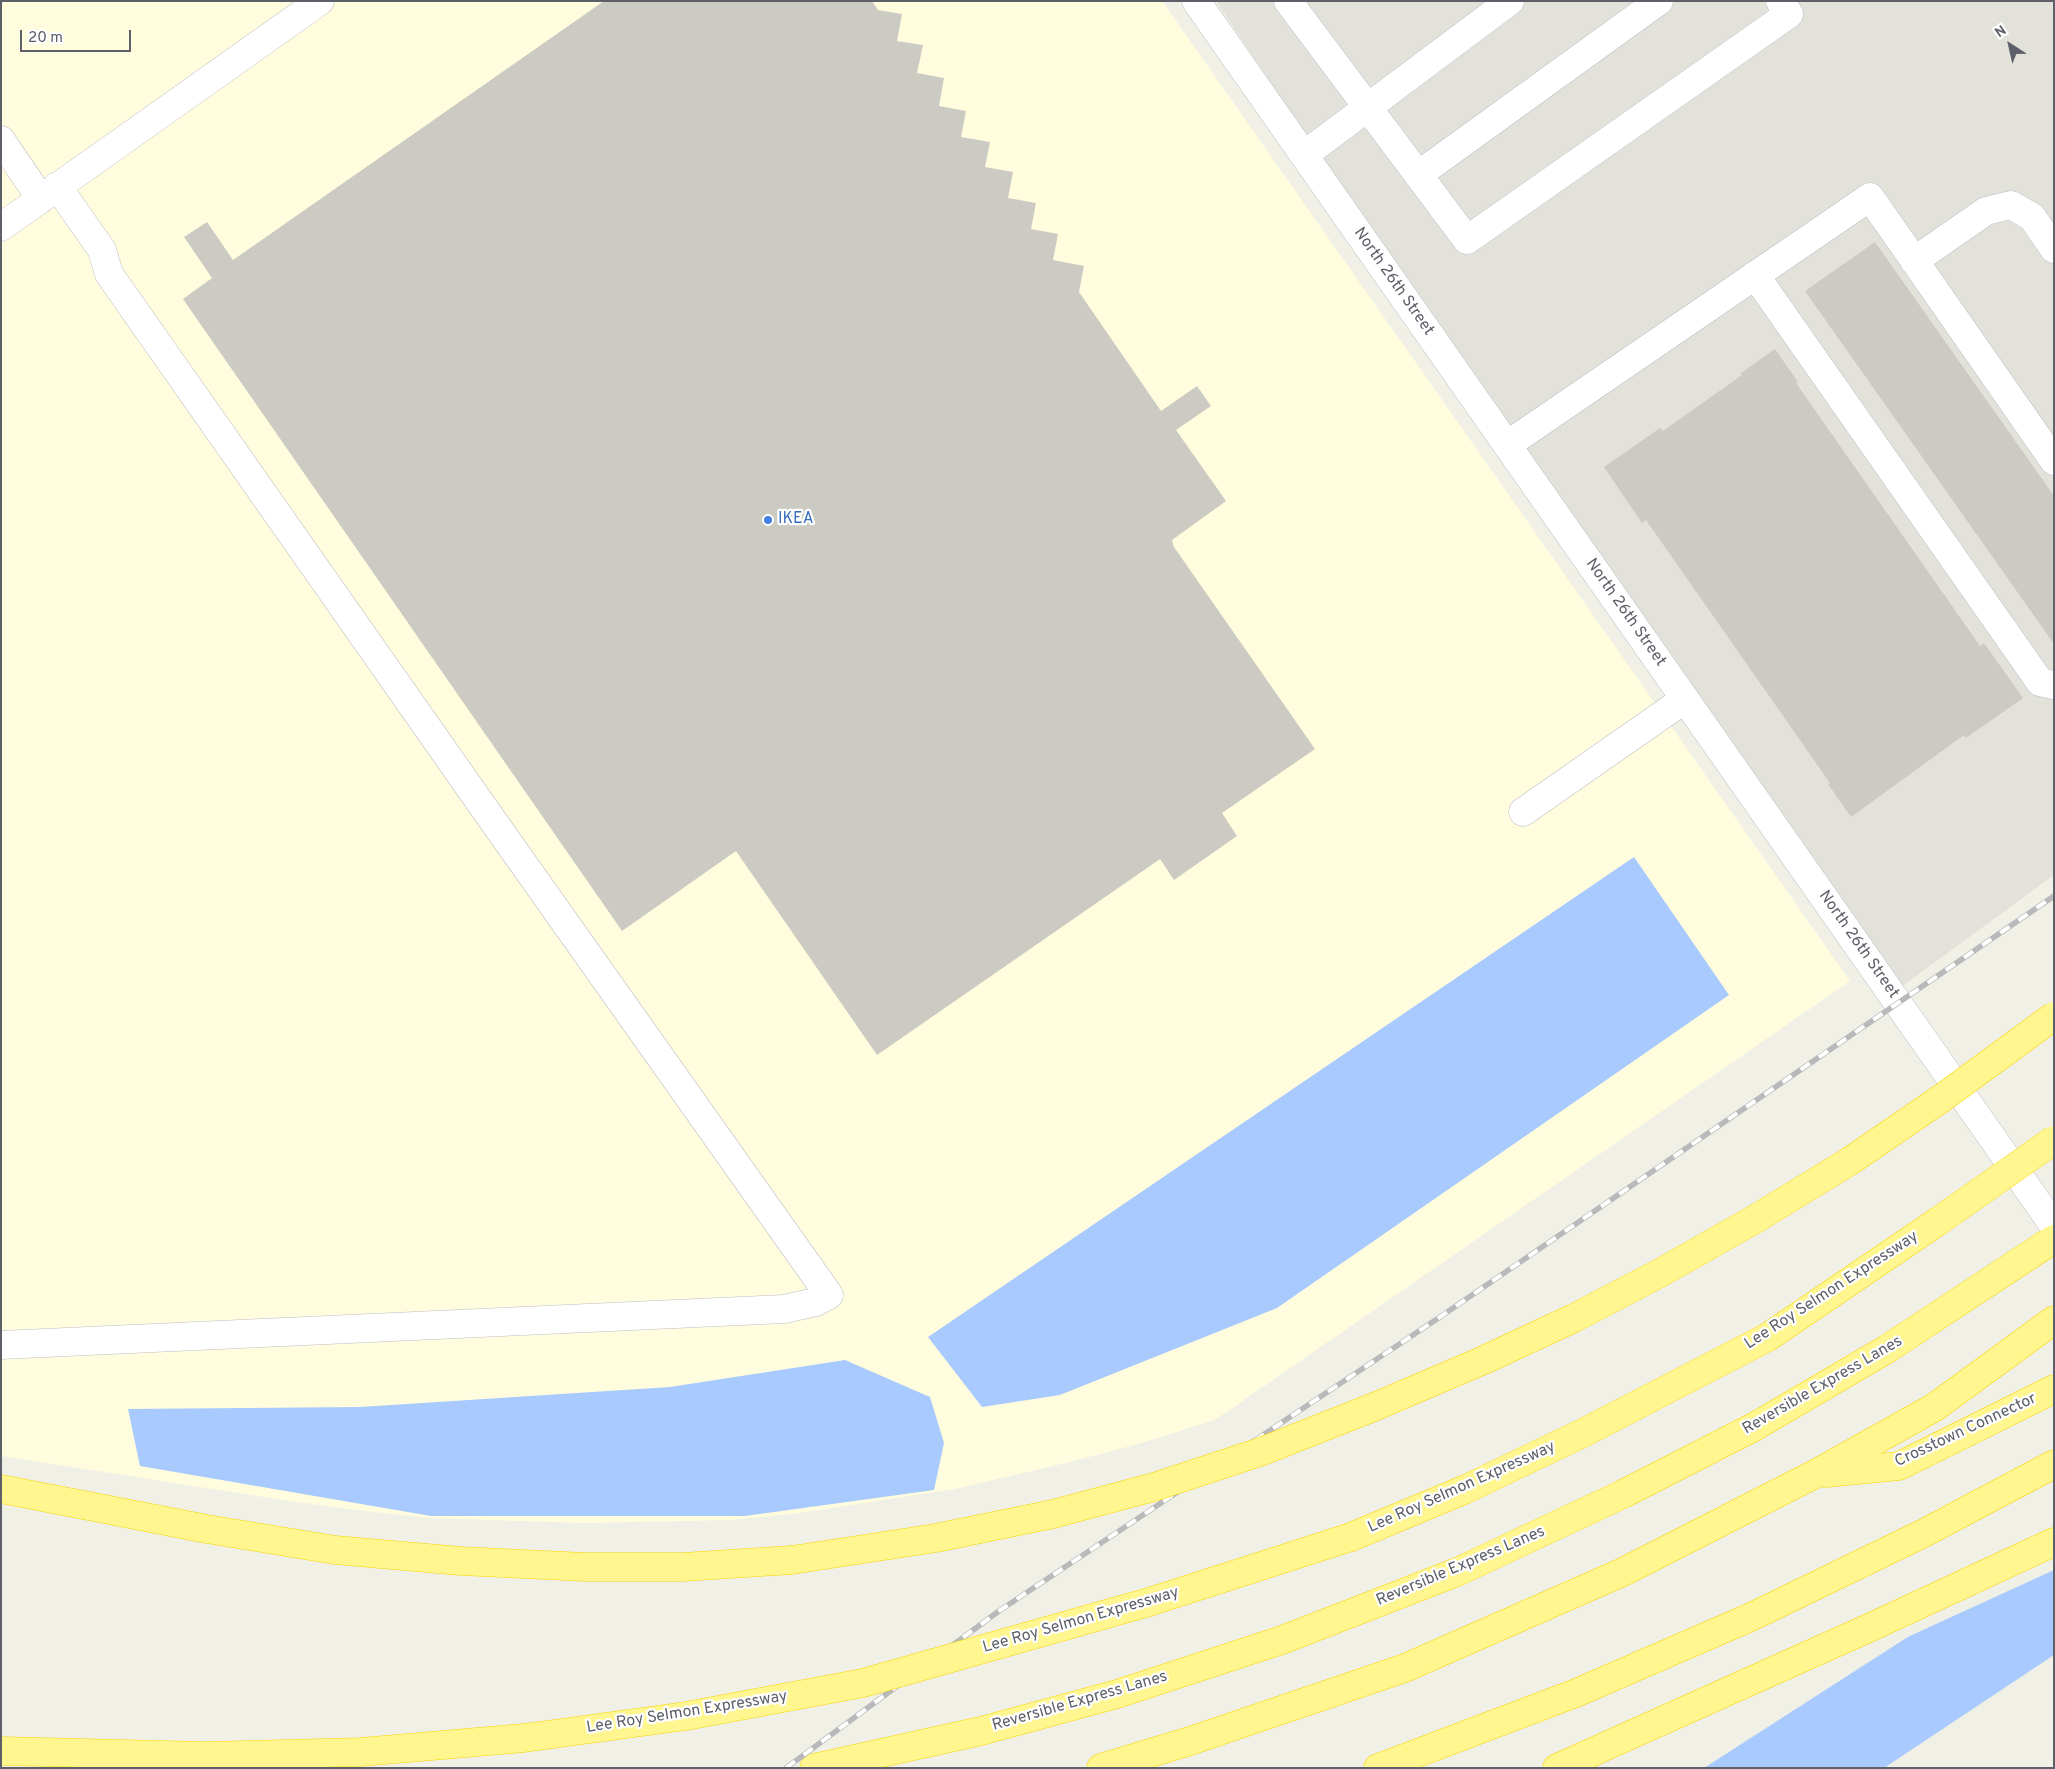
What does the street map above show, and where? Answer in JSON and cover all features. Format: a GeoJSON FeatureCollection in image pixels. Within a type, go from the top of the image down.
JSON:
{"type":"FeatureCollection","features":[{"type":"Feature","properties":{"kind":"highway"},"geometry":{"type":"LineString","coordinates":[[1,1489],[207,1529],[335,1550],[461,1561],[585,1567],[683,1567],[792,1560],[956,1534],[1054,1514],[1154,1487],[1260,1452],[1374,1407],[1474,1364],[1591,1309],[1660,1273],[1757,1218],[1850,1161],[1935,1103],[2054,1016]]}},
{"type":"Feature","properties":{"kind":"highway","name":"Lee Roy Selmon Expressway"},"geometry":{"type":"LineString","coordinates":[[1,1752],[206,1756],[361,1752],[524,1738],[686,1716],[863,1683],[1149,1602],[1351,1538],[1466,1489],[1583,1433],[1768,1337],[2054,1140]]}},
{"type":"Feature","properties":{"kind":"highway","name":"Reversible Express Lanes"},"geometry":{"type":"LineString","coordinates":[[814,1768],[981,1731],[1117,1694],[1282,1640],[1458,1572],[1623,1494],[1754,1427],[1887,1350],[2054,1239]]}},
{"type":"Feature","properties":{"kind":"highway"},"geometry":{"type":"LineString","coordinates":[[1101,1768],[1190,1741],[1404,1668],[1623,1572],[1817,1474],[1935,1407],[2054,1320]]}},
{"type":"Feature","properties":{"kind":"highway","name":"Crosstown Connector"},"geometry":{"type":"LineString","coordinates":[[1817,1474],[1899,1466],[2054,1388]]}},
{"type":"Feature","properties":{"kind":"highway"},"geometry":{"type":"LineString","coordinates":[[1378,1768],[1576,1693],[1751,1617],[1924,1533],[2054,1464]]}},
{"type":"Feature","properties":{"kind":"highway"},"geometry":{"type":"LineString","coordinates":[[1556,1768],[2054,1542]]}},
{"type":"Feature","properties":{"kind":"street"},"geometry":{"type":"LineString","coordinates":[[1,227],[320,1]]}},
{"type":"Feature","properties":{"kind":"street","name":"North 26th Street"},"geometry":{"type":"LineString","coordinates":[[1196,1],[2054,1226]]}},
{"type":"Feature","properties":{"kind":"street"},"geometry":{"type":"LineString","coordinates":[[1288,1],[1467,240],[1789,14],[1780,1]]}},
{"type":"Feature","properties":{"kind":"street"},"geometry":{"type":"LineString","coordinates":[[1304,155],[1510,1]]}},
{"type":"Feature","properties":{"kind":"street"},"geometry":{"type":"LineString","coordinates":[[1418,175],[1659,1]]}},
{"type":"Feature","properties":{"kind":"street"},"geometry":{"type":"LineString","coordinates":[[1,140],[102,250],[109,274],[829,1295],[816,1302],[784,1309],[1,1345]]}},
{"type":"Feature","properties":{"kind":"street"},"geometry":{"type":"LineString","coordinates":[[1507,444],[1870,197],[2054,462]]}},
{"type":"Feature","properties":{"kind":"street"},"geometry":{"type":"LineString","coordinates":[[1914,261],[1986,211],[2011,205],[2032,217],[2054,249]]}},
{"type":"Feature","properties":{"kind":"street"},"geometry":{"type":"LineString","coordinates":[[1755,276],[2040,682],[2054,684]]}},
{"type":"Feature","properties":{"kind":"street"},"geometry":{"type":"LineString","coordinates":[[1523,812],[1685,699]]}},
{"type":"Feature","properties":{"kind":"shaded area"},"geometry":{"type":"Polygon","coordinates":[[[1,1],[1162,1],[1850,981],[1215,1420],[1138,1444],[1074,1461],[955,1489],[792,1514],[730,1520],[583,1523],[429,1518],[364,1511],[1,1456],[1,1]]]}},
{"type":"Feature","properties":{"kind":"shaded area"},"geometry":{"type":"Polygon","coordinates":[[[1216,1],[2054,1],[2054,875],[1893,993],[1354,207],[1216,1]]]}},
{"type":"Feature","properties":{"kind":"water"},"geometry":{"type":"Polygon","coordinates":[[[1634,857],[1729,995],[1277,1308],[1060,1395],[982,1407],[928,1337],[1634,857]]]}},
{"type":"Feature","properties":{"kind":"water"},"geometry":{"type":"Polygon","coordinates":[[[845,1360],[930,1397],[944,1443],[934,1490],[745,1516],[431,1516],[140,1466],[128,1409],[360,1407],[670,1387],[845,1360]]]}},
{"type":"Feature","properties":{"kind":"water"},"geometry":{"type":"Polygon","coordinates":[[[2054,1543],[2054,1655],[1884,1768],[1704,1768],[2054,1543]]]}},
{"type":"Feature","properties":{"kind":"pier"},"geometry":{"type":"Polygon","coordinates":[[[2054,1540],[2054,1570],[1888,1646],[2052,1541],[2054,1540]]]}},
{"type":"Feature","properties":{"kind":"building","name":"IKEA"},"geometry":{"type":"Polygon","coordinates":[[[604,1],[872,1],[878,10],[902,14],[897,41],[923,45],[917,73],[944,78],[939,106],[966,111],[961,137],[990,142],[985,167],[1013,172],[1008,198],[1036,203],[1031,229],[1058,234],[1053,260],[1084,266],[1079,292],[1161,411],[1197,386],[1211,406],[1176,430],[1226,501],[1172,540],[1174,547],[1315,749],[1222,813],[1237,836],[1174,880],[1160,859],[877,1055],[736,851],[622,931],[183,299],[212,278],[184,237],[207,222],[233,260],[604,1]]]}},
{"type":"Feature","properties":{"kind":"building"},"geometry":{"type":"Polygon","coordinates":[[[1875,242],[2054,496],[2054,644],[1805,291],[1875,242]]]}},
{"type":"Feature","properties":{"kind":"building"},"geometry":{"type":"Polygon","coordinates":[[[1775,349],[1798,382],[1796,383],[1980,646],[1984,643],[2023,698],[1966,738],[1964,735],[1851,817],[1828,784],[1830,783],[1646,520],[1642,523],[1604,467],[1660,428],[1663,431],[1775,349]]]}},
{"type":"Feature","properties":{"kind":"railway"},"geometry":{"type":"LineString","coordinates":[[786,1768],[999,1611],[1440,1317],[2054,896]]}},
{"type":"Feature","properties":{"kind":"place","name":"IKEA"},"geometry":{"type":"Point","coordinates":[768,520]}}]}
